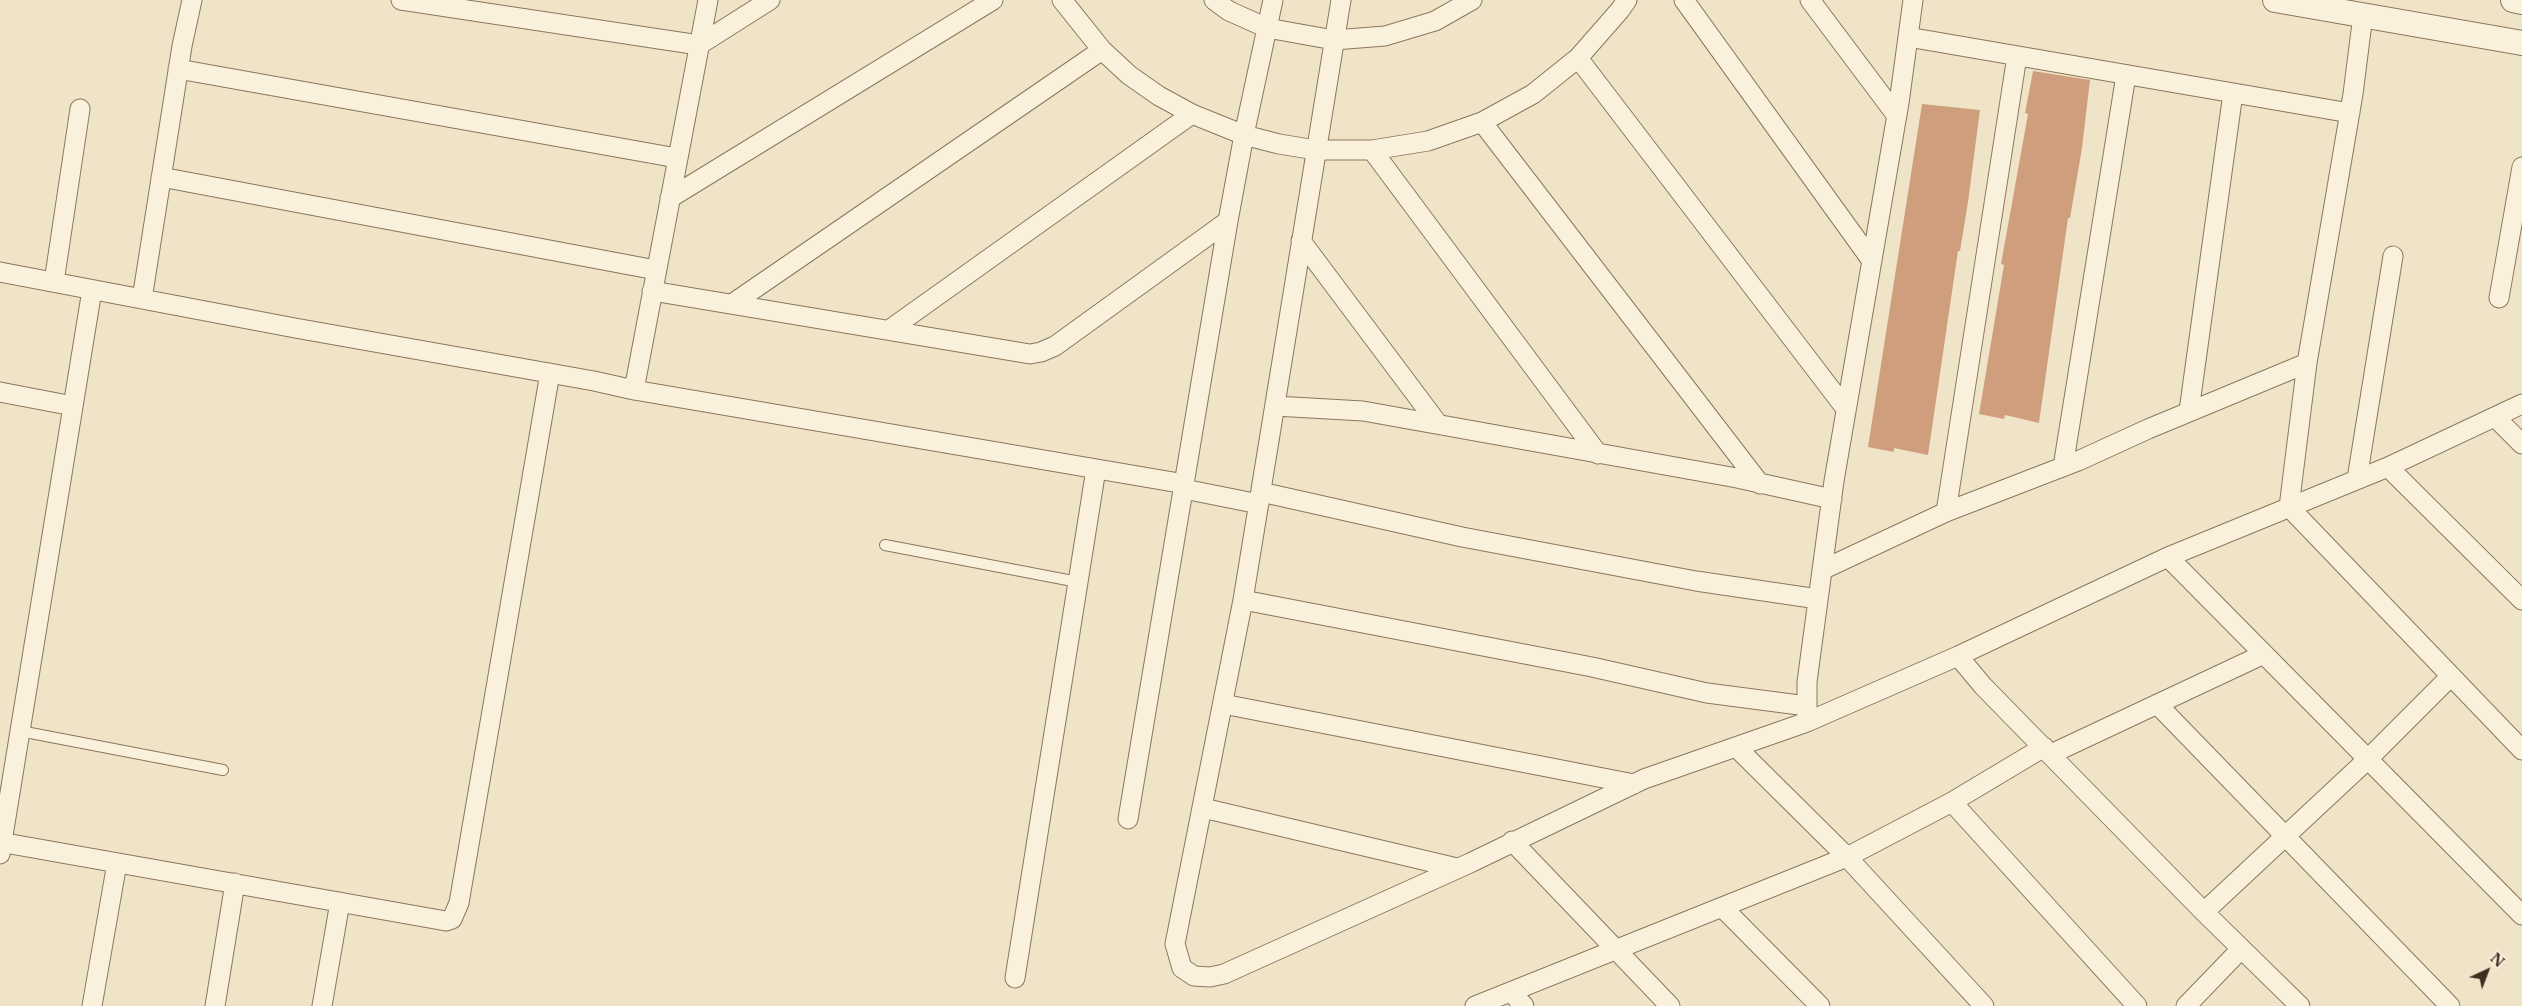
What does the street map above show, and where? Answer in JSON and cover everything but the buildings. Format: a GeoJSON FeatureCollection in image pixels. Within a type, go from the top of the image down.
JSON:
{"type":"FeatureCollection","features":[{"type":"Feature","properties":{"kind":"street"},"geometry":{"type":"LineString","coordinates":[[142,299],[178,69],[192,0]]}},
{"type":"Feature","properties":{"kind":"street"},"geometry":{"type":"LineString","coordinates":[[401,0],[699,45],[770,0]]}},
{"type":"Feature","properties":{"kind":"street"},"geometry":{"type":"LineString","coordinates":[[634,390],[708,0]]}},
{"type":"Feature","properties":{"kind":"street"},"geometry":{"type":"LineString","coordinates":[[670,198],[993,0]]}},
{"type":"Feature","properties":{"kind":"street"},"geometry":{"type":"LineString","coordinates":[[1062,0],[1102,50],[1129,75],[1159,96],[1192,114],[1244,136],[1316,150],[1372,150],[1428,140],[1482,122],[1532,94],[1578,58],[1620,10],[1626,0]]}},
{"type":"Feature","properties":{"kind":"street"},"geometry":{"type":"LineString","coordinates":[[1214,0],[1229,11],[1267,28],[1334,40],[1386,36],[1435,21],[1472,0]]}},
{"type":"Feature","properties":{"kind":"street"},"geometry":{"type":"LineString","coordinates":[[1128,819],[1228,221],[1273,0]]}},
{"type":"Feature","properties":{"kind":"street"},"geometry":{"type":"LineString","coordinates":[[1341,0],[1243,600],[1176,944],[1182,968],[1194,976],[1210,977],[1224,974],[1457,868],[1634,784],[1736,747],[1807,714],[1958,656],[2168,557],[2388,467],[2522,404]]}},
{"type":"Feature","properties":{"kind":"street"},"geometry":{"type":"LineString","coordinates":[[1684,0],[1872,261]]}},
{"type":"Feature","properties":{"kind":"street"},"geometry":{"type":"LineString","coordinates":[[1810,0],[1897,116]]}},
{"type":"Feature","properties":{"kind":"street"},"geometry":{"type":"LineString","coordinates":[[1807,714],[1807,682],[1832,499],[1897,116],[1913,0]]}},
{"type":"Feature","properties":{"kind":"street"},"geometry":{"type":"LineString","coordinates":[[2275,0],[2350,9],[2522,43]]}},
{"type":"Feature","properties":{"kind":"street"},"geometry":{"type":"LineString","coordinates":[[2513,0],[2522,2]]}},
{"type":"Feature","properties":{"kind":"street"},"geometry":{"type":"LineString","coordinates":[[2289,507],[2307,363],[2350,113],[2350,9]]}},
{"type":"Feature","properties":{"kind":"street"},"geometry":{"type":"LineString","coordinates":[[1908,37],[2350,113]]}},
{"type":"Feature","properties":{"kind":"street"},"geometry":{"type":"LineString","coordinates":[[732,304],[1102,50]]}},
{"type":"Feature","properties":{"kind":"street"},"geometry":{"type":"LineString","coordinates":[[1946,512],[2017,56]]}},
{"type":"Feature","properties":{"kind":"street"},"geometry":{"type":"LineString","coordinates":[[1578,58],[1846,409]]}},
{"type":"Feature","properties":{"kind":"street"},"geometry":{"type":"LineString","coordinates":[[178,69],[677,158]]}},
{"type":"Feature","properties":{"kind":"street"},"geometry":{"type":"LineString","coordinates":[[2063,467],[2126,75]]}},
{"type":"Feature","properties":{"kind":"street"},"geometry":{"type":"LineString","coordinates":[[2189,412],[2233,93]]}},
{"type":"Feature","properties":{"kind":"street"},"geometry":{"type":"LineString","coordinates":[[54,282],[80,110]]}},
{"type":"Feature","properties":{"kind":"street"},"geometry":{"type":"LineString","coordinates":[[889,330],[1192,114]]}},
{"type":"Feature","properties":{"kind":"street"},"geometry":{"type":"LineString","coordinates":[[1482,122],[1760,484]]}},
{"type":"Feature","properties":{"kind":"street"},"geometry":{"type":"LineString","coordinates":[[1372,150],[1598,454]]}},
{"type":"Feature","properties":{"kind":"street"},"geometry":{"type":"LineString","coordinates":[[2499,298],[2522,167]]}},
{"type":"Feature","properties":{"kind":"street"},"geometry":{"type":"LineString","coordinates":[[161,176],[656,270]]}},
{"type":"Feature","properties":{"kind":"street"},"geometry":{"type":"LineString","coordinates":[[652,291],[1030,354],[1055,346],[1228,221]]}},
{"type":"Feature","properties":{"kind":"street"},"geometry":{"type":"LineString","coordinates":[[1301,241],[1438,424]]}},
{"type":"Feature","properties":{"kind":"street"},"geometry":{"type":"LineString","coordinates":[[2357,479],[2393,256]]}},
{"type":"Feature","properties":{"kind":"street"},"geometry":{"type":"LineString","coordinates":[[0,272],[634,390],[1260,498],[1696,581],[1818,599]]}},
{"type":"Feature","properties":{"kind":"street"},"geometry":{"type":"LineString","coordinates":[[92,290],[1,846],[117,863],[446,921],[452,919],[456,912],[550,373]]}},
{"type":"Feature","properties":{"kind":"street"},"geometry":{"type":"LineString","coordinates":[[1822,570],[1946,512],[2063,467],[2307,363]]}},
{"type":"Feature","properties":{"kind":"street"},"geometry":{"type":"LineString","coordinates":[[0,392],[73,406]]}},
{"type":"Feature","properties":{"kind":"street"},"geometry":{"type":"LineString","coordinates":[[1275,406],[1363,411],[1832,499]]}},
{"type":"Feature","properties":{"kind":"street"},"geometry":{"type":"LineString","coordinates":[[2495,417],[2522,444]]}},
{"type":"Feature","properties":{"kind":"street"},"geometry":{"type":"LineString","coordinates":[[2388,467],[2522,600]]}},
{"type":"Feature","properties":{"kind":"street"},"geometry":{"type":"LineString","coordinates":[[1015,978],[1096,469]]}},
{"type":"Feature","properties":{"kind":"street"},"geometry":{"type":"LineString","coordinates":[[2289,507],[2522,750]]}},
{"type":"Feature","properties":{"kind":"street"},"geometry":{"type":"LineString","coordinates":[[2168,557],[2522,915]]}},
{"type":"Feature","properties":{"kind":"street"},"geometry":{"type":"LineString","coordinates":[[1243,600],[1592,667],[1807,714]]}},
{"type":"Feature","properties":{"kind":"street"},"geometry":{"type":"LineString","coordinates":[[1475,1006],[1848,857],[2047,750],[2157,704],[2264,654]]}},
{"type":"Feature","properties":{"kind":"street"},"geometry":{"type":"LineString","coordinates":[[1958,656],[1983,686],[2204,912],[2300,1006]]}},
{"type":"Feature","properties":{"kind":"street"},"geometry":{"type":"LineString","coordinates":[[2204,912],[2368,759],[2451,676]]}},
{"type":"Feature","properties":{"kind":"street"},"geometry":{"type":"LineString","coordinates":[[1223,704],[1634,784]]}},
{"type":"Feature","properties":{"kind":"street"},"geometry":{"type":"LineString","coordinates":[[2157,704],[2450,1006]]}},
{"type":"Feature","properties":{"kind":"street"},"geometry":{"type":"LineString","coordinates":[[1736,747],[1848,857],[1984,1006]]}},
{"type":"Feature","properties":{"kind":"street"},"geometry":{"type":"LineString","coordinates":[[1952,802],[2138,1006]]}},
{"type":"Feature","properties":{"kind":"street"},"geometry":{"type":"LineString","coordinates":[[1203,808],[1457,868]]}},
{"type":"Feature","properties":{"kind":"street"},"geometry":{"type":"LineString","coordinates":[[1512,841],[1670,1006]]}},
{"type":"Feature","properties":{"kind":"street"},"geometry":{"type":"LineString","coordinates":[[92,1006],[117,863]]}},
{"type":"Feature","properties":{"kind":"street"},"geometry":{"type":"LineString","coordinates":[[215,1006],[234,884]]}},
{"type":"Feature","properties":{"kind":"street"},"geometry":{"type":"LineString","coordinates":[[322,1006],[340,902]]}},
{"type":"Feature","properties":{"kind":"street"},"geometry":{"type":"LineString","coordinates":[[1722,907],[1820,1006]]}},
{"type":"Feature","properties":{"kind":"street"},"geometry":{"type":"LineString","coordinates":[[2186,1006],[2241,949]]}},
{"type":"Feature","properties":{"kind":"street"},"geometry":{"type":"LineString","coordinates":[[1511,992],[1524,1006]]}},
{"type":"Feature","properties":{"kind":"lane"},"geometry":{"type":"LineString","coordinates":[[886,545],[1078,582]]}},
{"type":"Feature","properties":{"kind":"lane"},"geometry":{"type":"LineString","coordinates":[[20,731],[223,770]]}}]}
